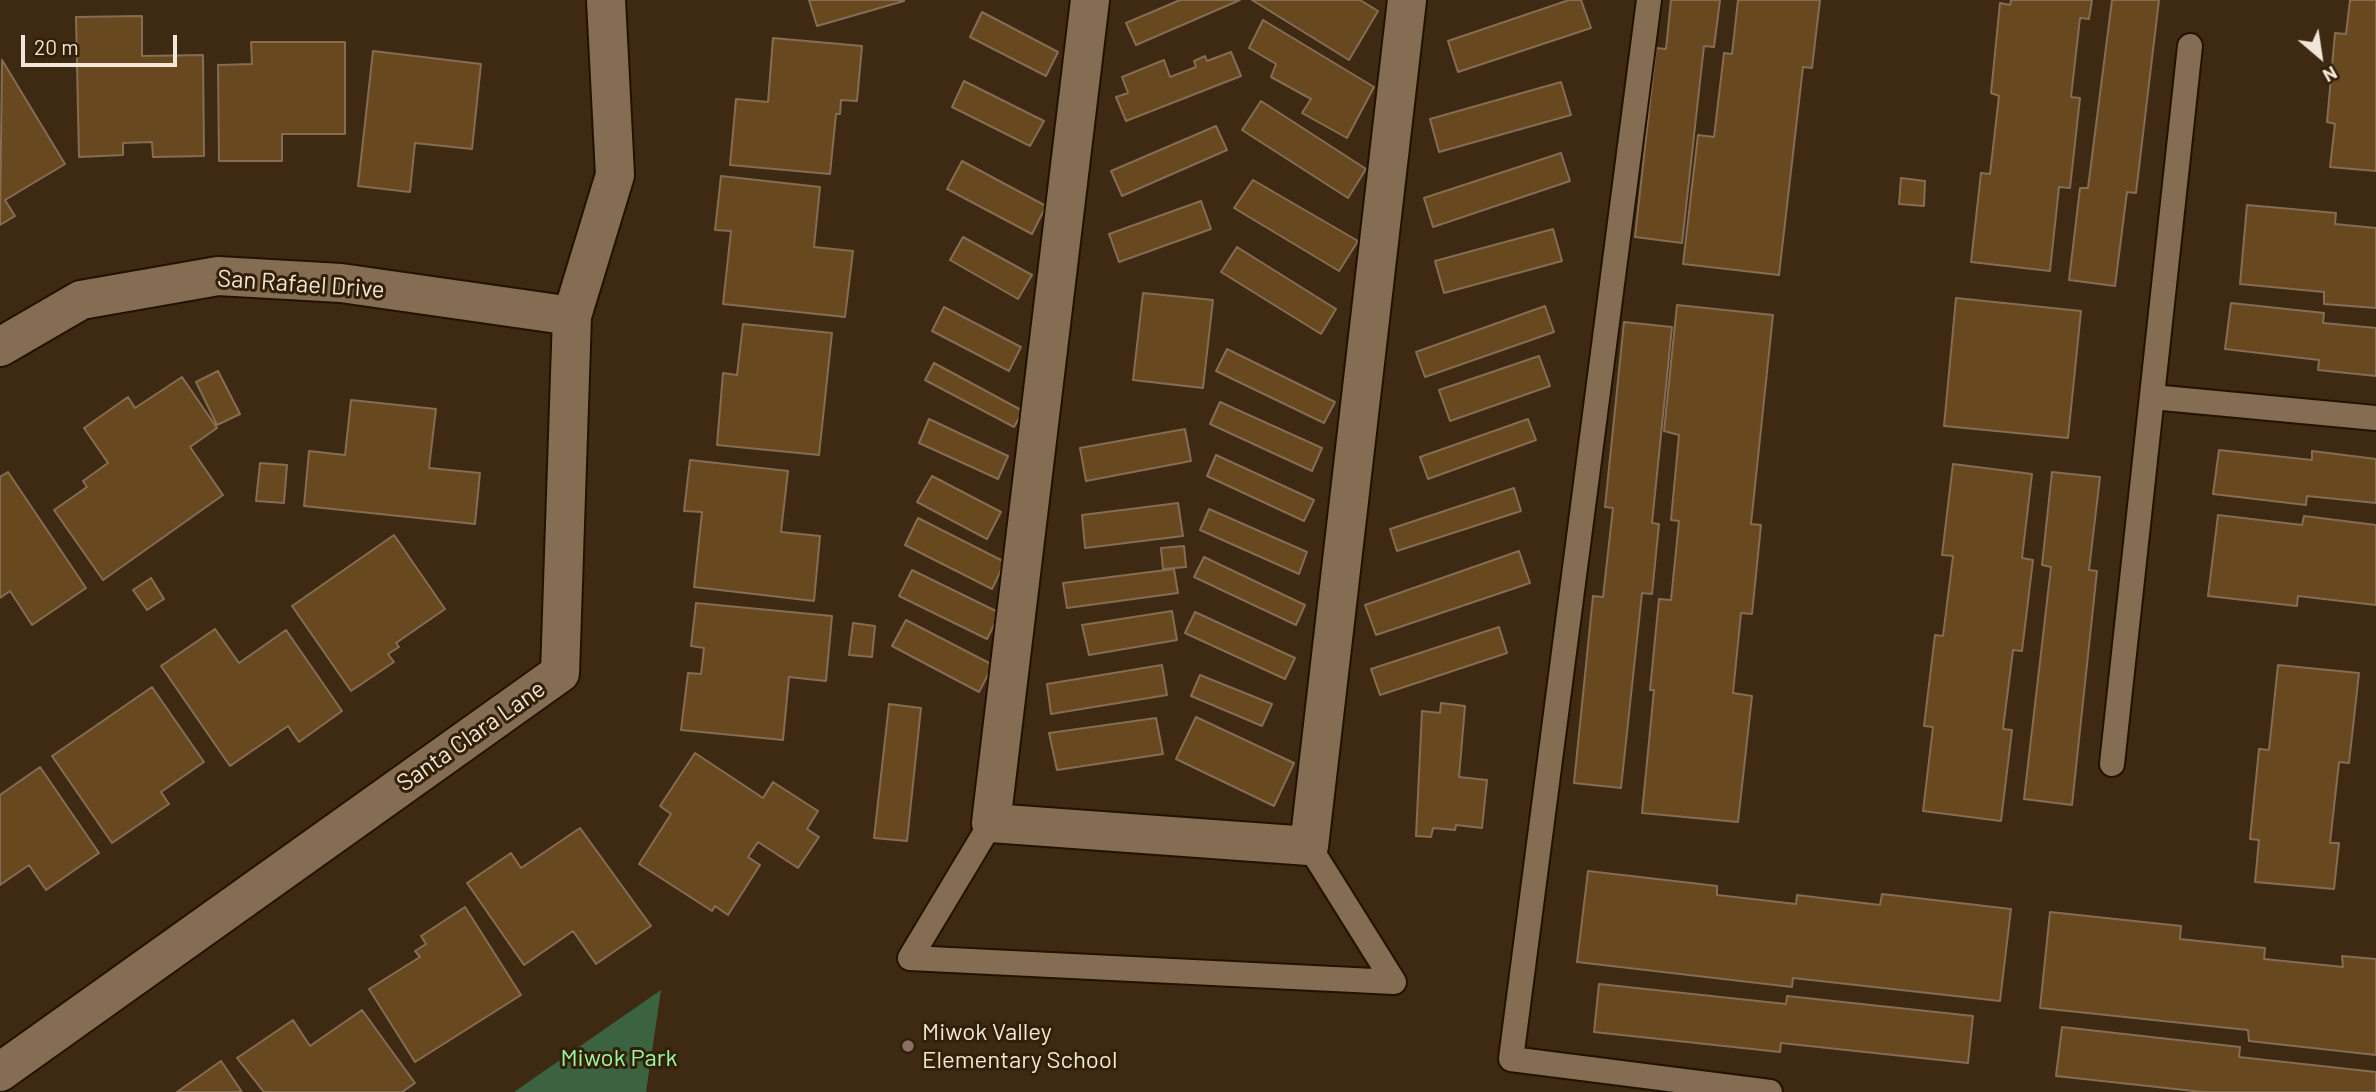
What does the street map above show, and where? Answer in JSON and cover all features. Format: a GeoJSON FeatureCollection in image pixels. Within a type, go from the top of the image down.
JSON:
{"type":"FeatureCollection","features":[{"type":"Feature","properties":{"kind":"street","name":"Santa Clara Lane"},"geometry":{"type":"LineString","coordinates":[[0,1072],[560,673],[572,316],[615,175],[606,0]]}},
{"type":"Feature","properties":{"kind":"street"},"geometry":{"type":"LineString","coordinates":[[1090,0],[991,823],[1309,846],[1407,0]]}},
{"type":"Feature","properties":{"kind":"street","name":"San Rafael Drive"},"geometry":{"type":"LineString","coordinates":[[0,347],[81,300],[218,276],[341,282],[572,316]]}},
{"type":"Feature","properties":{"kind":"lane"},"geometry":{"type":"LineString","coordinates":[[1649,0],[1511,1059],[1770,1092]]}},
{"type":"Feature","properties":{"kind":"lane"},"geometry":{"type":"LineString","coordinates":[[2112,764],[2190,46]]}},
{"type":"Feature","properties":{"kind":"lane"},"geometry":{"type":"LineString","coordinates":[[2152,397],[2376,418]]}},
{"type":"Feature","properties":{"kind":"lane"},"geometry":{"type":"LineString","coordinates":[[991,823],[910,958],[1394,982],[1309,846]]}},
{"type":"Feature","properties":{"kind":"green space","name":"Miwok Park"},"geometry":{"type":"Polygon","coordinates":[[[661,990],[646,1092],[514,1092],[661,990]]]}},
{"type":"Feature","properties":{"kind":"building"},"geometry":{"type":"Polygon","coordinates":[[[809,0],[904,0],[904,1],[817,26],[809,0]]]}},
{"type":"Feature","properties":{"kind":"building"},"geometry":{"type":"Polygon","coordinates":[[[1180,0],[1240,0],[1136,45],[1126,23],[1180,0]]]}},
{"type":"Feature","properties":{"kind":"building"},"geometry":{"type":"Polygon","coordinates":[[[1252,0],[1360,0],[1378,11],[1349,60],[1252,0]]]}},
{"type":"Feature","properties":{"kind":"building"},"geometry":{"type":"Polygon","coordinates":[[[1569,0],[1581,0],[1591,28],[1458,72],[1448,41],[1569,0]]]}},
{"type":"Feature","properties":{"kind":"building"},"geometry":{"type":"Polygon","coordinates":[[[1671,0],[1720,0],[1714,47],[1704,46],[1682,243],[1635,237],[1656,48],[1666,49],[1671,0]]]}},
{"type":"Feature","properties":{"kind":"building"},"geometry":{"type":"Polygon","coordinates":[[[1738,0],[1820,0],[1812,68],[1803,67],[1779,275],[1683,264],[1698,135],[1714,137],[1724,53],[1732,54],[1738,0]]]}},
{"type":"Feature","properties":{"kind":"building"},"geometry":{"type":"Polygon","coordinates":[[[2011,0],[2092,0],[2089,19],[2080,18],[2071,97],[2080,98],[2070,188],[2059,187],[2050,271],[1971,262],[1981,173],[1990,174],[1999,96],[1991,93],[2000,3],[2010,5],[2011,0]]]}},
{"type":"Feature","properties":{"kind":"building"},"geometry":{"type":"Polygon","coordinates":[[[2112,0],[2159,0],[2136,193],[2127,192],[2115,286],[2069,280],[2080,188],[2088,188],[2112,0]]]}},
{"type":"Feature","properties":{"kind":"building"},"geometry":{"type":"Polygon","coordinates":[[[2350,0],[2376,0],[2376,171],[2330,167],[2335,124],[2327,122],[2335,33],[2346,34],[2350,0]]]}},
{"type":"Feature","properties":{"kind":"building"},"geometry":{"type":"Polygon","coordinates":[[[982,12],[1058,52],[1046,76],[970,37],[982,12]]]}},
{"type":"Feature","properties":{"kind":"building"},"geometry":{"type":"Polygon","coordinates":[[[142,16],[142,56],[203,55],[204,156],[153,157],[152,142],[123,143],[123,155],[79,157],[76,17],[142,16]]]}},
{"type":"Feature","properties":{"kind":"building"},"geometry":{"type":"Polygon","coordinates":[[[1263,20],[1374,87],[1347,138],[1302,113],[1311,99],[1271,77],[1276,64],[1249,48],[1263,20]]]}},
{"type":"Feature","properties":{"kind":"building"},"geometry":{"type":"Polygon","coordinates":[[[773,38],[862,46],[857,101],[841,100],[840,114],[836,114],[830,174],[730,165],[736,99],[768,102],[773,38]]]}},
{"type":"Feature","properties":{"kind":"building"},"geometry":{"type":"Polygon","coordinates":[[[251,42],[345,42],[345,134],[282,134],[282,161],[219,161],[218,65],[252,64],[251,42]]]}},
{"type":"Feature","properties":{"kind":"building"},"geometry":{"type":"Polygon","coordinates":[[[373,51],[481,64],[472,149],[415,143],[410,192],[358,186],[373,51]]]}},
{"type":"Feature","properties":{"kind":"building"},"geometry":{"type":"Polygon","coordinates":[[[1231,52],[1241,76],[1126,121],[1116,97],[1128,93],[1122,77],[1164,60],[1170,77],[1196,67],[1194,61],[1205,56],[1207,61],[1231,52]]]}},
{"type":"Feature","properties":{"kind":"building"},"geometry":{"type":"Polygon","coordinates":[[[2,60],[65,164],[5,200],[15,216],[0,225],[2,60]]]}},
{"type":"Feature","properties":{"kind":"building"},"geometry":{"type":"Polygon","coordinates":[[[964,81],[1044,121],[1030,146],[952,107],[964,81]]]}},
{"type":"Feature","properties":{"kind":"building"},"geometry":{"type":"Polygon","coordinates":[[[1561,82],[1571,115],[1439,152],[1430,119],[1561,82]]]}},
{"type":"Feature","properties":{"kind":"building"},"geometry":{"type":"Polygon","coordinates":[[[1261,101],[1366,169],[1348,198],[1242,130],[1261,101]]]}},
{"type":"Feature","properties":{"kind":"building"},"geometry":{"type":"Polygon","coordinates":[[[1216,126],[1227,150],[1122,196],[1111,171],[1216,126]]]}},
{"type":"Feature","properties":{"kind":"building"},"geometry":{"type":"Polygon","coordinates":[[[1561,153],[1570,181],[1433,227],[1424,198],[1561,153]]]}},
{"type":"Feature","properties":{"kind":"building"},"geometry":{"type":"Polygon","coordinates":[[[962,161],[1046,206],[1032,234],[947,189],[962,161]]]}},
{"type":"Feature","properties":{"kind":"building"},"geometry":{"type":"Polygon","coordinates":[[[721,176],[820,187],[814,247],[853,251],[845,317],[723,304],[731,231],[715,230],[721,176]]]}},
{"type":"Feature","properties":{"kind":"building"},"geometry":{"type":"Polygon","coordinates":[[[1901,178],[1925,181],[1924,206],[1899,204],[1901,178]]]}},
{"type":"Feature","properties":{"kind":"building"},"geometry":{"type":"Polygon","coordinates":[[[1253,180],[1358,241],[1339,271],[1234,208],[1253,180]]]}},
{"type":"Feature","properties":{"kind":"building"},"geometry":{"type":"Polygon","coordinates":[[[1201,201],[1211,229],[1119,262],[1109,234],[1201,201]]]}},
{"type":"Feature","properties":{"kind":"building"},"geometry":{"type":"Polygon","coordinates":[[[2247,205],[2336,213],[2335,224],[2376,228],[2376,308],[2324,304],[2324,292],[2240,284],[2247,205]]]}},
{"type":"Feature","properties":{"kind":"building"},"geometry":{"type":"Polygon","coordinates":[[[1553,229],[1562,261],[1444,293],[1435,261],[1553,229]]]}},
{"type":"Feature","properties":{"kind":"building"},"geometry":{"type":"Polygon","coordinates":[[[963,237],[1032,275],[1018,299],[950,260],[963,237]]]}},
{"type":"Feature","properties":{"kind":"building"},"geometry":{"type":"Polygon","coordinates":[[[1237,247],[1336,309],[1321,334],[1221,272],[1237,247]]]}},
{"type":"Feature","properties":{"kind":"building"},"geometry":{"type":"Polygon","coordinates":[[[1143,293],[1213,300],[1203,388],[1133,380],[1143,293]]]}},
{"type":"Feature","properties":{"kind":"building"},"geometry":{"type":"Polygon","coordinates":[[[1956,298],[2081,311],[2068,438],[1944,426],[1956,298]]]}},
{"type":"Feature","properties":{"kind":"building"},"geometry":{"type":"Polygon","coordinates":[[[2231,303],[2324,313],[2323,323],[2376,328],[2376,376],[2318,370],[2319,360],[2225,349],[2231,303]]]}},
{"type":"Feature","properties":{"kind":"building"},"geometry":{"type":"Polygon","coordinates":[[[1677,305],[1773,315],[1751,524],[1761,525],[1752,614],[1741,613],[1733,693],[1752,696],[1738,822],[1642,813],[1654,690],[1650,690],[1659,599],[1671,600],[1679,521],[1671,520],[1679,435],[1664,431],[1677,305]]]}},
{"type":"Feature","properties":{"kind":"building"},"geometry":{"type":"Polygon","coordinates":[[[1545,306],[1554,332],[1425,377],[1416,352],[1545,306]]]}},
{"type":"Feature","properties":{"kind":"building"},"geometry":{"type":"Polygon","coordinates":[[[944,307],[1021,347],[1009,371],[932,331],[944,307]]]}},
{"type":"Feature","properties":{"kind":"building"},"geometry":{"type":"Polygon","coordinates":[[[1624,322],[1672,327],[1652,523],[1659,524],[1652,594],[1642,593],[1621,788],[1574,783],[1593,596],[1603,597],[1613,508],[1605,507],[1624,322]]]}},
{"type":"Feature","properties":{"kind":"building"},"geometry":{"type":"Polygon","coordinates":[[[743,324],[832,333],[819,455],[717,445],[723,373],[737,375],[743,324]]]}},
{"type":"Feature","properties":{"kind":"building"},"geometry":{"type":"Polygon","coordinates":[[[1227,349],[1335,402],[1324,423],[1216,371],[1227,349]]]}},
{"type":"Feature","properties":{"kind":"building"},"geometry":{"type":"Polygon","coordinates":[[[1539,356],[1550,386],[1450,421],[1439,390],[1539,356]]]}},
{"type":"Feature","properties":{"kind":"building"},"geometry":{"type":"Polygon","coordinates":[[[934,363],[1023,411],[1014,427],[925,380],[934,363]]]}},
{"type":"Feature","properties":{"kind":"building"},"geometry":{"type":"Polygon","coordinates":[[[218,371],[240,414],[217,425],[196,382],[218,371]]]}},
{"type":"Feature","properties":{"kind":"building"},"geometry":{"type":"Polygon","coordinates":[[[182,377],[217,428],[190,447],[223,495],[103,580],[54,510],[87,487],[83,481],[108,463],[84,428],[128,397],[135,408],[182,377]]]}},
{"type":"Feature","properties":{"kind":"building"},"geometry":{"type":"Polygon","coordinates":[[[351,400],[436,409],[429,468],[480,473],[475,524],[304,506],[309,451],[345,455],[351,400]]]}},
{"type":"Feature","properties":{"kind":"building"},"geometry":{"type":"Polygon","coordinates":[[[1220,402],[1322,448],[1312,471],[1210,424],[1220,402]]]}},
{"type":"Feature","properties":{"kind":"building"},"geometry":{"type":"Polygon","coordinates":[[[929,419],[1008,456],[998,479],[919,443],[929,419]]]}},
{"type":"Feature","properties":{"kind":"building"},"geometry":{"type":"Polygon","coordinates":[[[1528,419],[1536,440],[1428,479],[1420,457],[1528,419]]]}},
{"type":"Feature","properties":{"kind":"building"},"geometry":{"type":"Polygon","coordinates":[[[1185,429],[1191,461],[1086,481],[1080,448],[1185,429]]]}},
{"type":"Feature","properties":{"kind":"building"},"geometry":{"type":"Polygon","coordinates":[[[2219,450],[2312,460],[2312,451],[2376,459],[2376,503],[2307,496],[2306,505],[2213,494],[2219,450]]]}},
{"type":"Feature","properties":{"kind":"building"},"geometry":{"type":"Polygon","coordinates":[[[1216,455],[1314,500],[1304,521],[1207,476],[1216,455]]]}},
{"type":"Feature","properties":{"kind":"building"},"geometry":{"type":"Polygon","coordinates":[[[690,460],[788,471],[781,532],[820,536],[814,601],[694,587],[702,512],[684,511],[690,460]]]}},
{"type":"Feature","properties":{"kind":"building"},"geometry":{"type":"Polygon","coordinates":[[[260,463],[287,465],[284,503],[256,501],[260,463]]]}},
{"type":"Feature","properties":{"kind":"building"},"geometry":{"type":"Polygon","coordinates":[[[1953,464],[2032,474],[2022,558],[2033,560],[2022,651],[2013,650],[2003,729],[2012,730],[2001,821],[1923,811],[1933,727],[1924,726],[1935,635],[1943,636],[1953,556],[1942,555],[1953,464]]]}},
{"type":"Feature","properties":{"kind":"building"},"geometry":{"type":"Polygon","coordinates":[[[8,472],[86,588],[32,625],[10,591],[0,598],[0,477],[8,472]]]}},
{"type":"Feature","properties":{"kind":"building"},"geometry":{"type":"Polygon","coordinates":[[[2052,472],[2100,477],[2089,570],[2097,571],[2072,805],[2024,799],[2051,567],[2042,565],[2052,472]]]}},
{"type":"Feature","properties":{"kind":"building"},"geometry":{"type":"Polygon","coordinates":[[[932,476],[1001,512],[987,539],[917,502],[932,476]]]}},
{"type":"Feature","properties":{"kind":"building"},"geometry":{"type":"Polygon","coordinates":[[[1514,488],[1521,511],[1397,551],[1390,529],[1514,488]]]}},
{"type":"Feature","properties":{"kind":"building"},"geometry":{"type":"Polygon","coordinates":[[[1178,503],[1183,536],[1085,548],[1082,515],[1178,503]]]}},
{"type":"Feature","properties":{"kind":"building"},"geometry":{"type":"Polygon","coordinates":[[[1209,509],[1307,552],[1299,574],[1200,530],[1209,509]]]}},
{"type":"Feature","properties":{"kind":"building"},"geometry":{"type":"Polygon","coordinates":[[[2218,515],[2302,525],[2304,516],[2376,525],[2376,605],[2298,596],[2297,606],[2208,596],[2218,515]]]}},
{"type":"Feature","properties":{"kind":"building"},"geometry":{"type":"Polygon","coordinates":[[[918,518],[1005,562],[992,589],[905,545],[918,518]]]}},
{"type":"Feature","properties":{"kind":"building"},"geometry":{"type":"Polygon","coordinates":[[[394,535],[445,609],[396,643],[399,647],[388,654],[394,662],[351,691],[292,606],[394,535]]]}},
{"type":"Feature","properties":{"kind":"building"},"geometry":{"type":"Polygon","coordinates":[[[1184,546],[1186,567],[1163,569],[1161,548],[1184,546]]]}},
{"type":"Feature","properties":{"kind":"building"},"geometry":{"type":"Polygon","coordinates":[[[1519,551],[1530,583],[1376,635],[1365,605],[1519,551]]]}},
{"type":"Feature","properties":{"kind":"building"},"geometry":{"type":"Polygon","coordinates":[[[1204,557],[1305,605],[1296,625],[1194,577],[1204,557]]]}},
{"type":"Feature","properties":{"kind":"building"},"geometry":{"type":"Polygon","coordinates":[[[1174,569],[1178,593],[1067,608],[1063,583],[1174,569]]]}},
{"type":"Feature","properties":{"kind":"building"},"geometry":{"type":"Polygon","coordinates":[[[912,570],[1000,613],[987,639],[899,596],[912,570]]]}},
{"type":"Feature","properties":{"kind":"building"},"geometry":{"type":"Polygon","coordinates":[[[151,578],[164,599],[147,610],[133,590],[151,578]]]}},
{"type":"Feature","properties":{"kind":"building"},"geometry":{"type":"Polygon","coordinates":[[[696,603],[832,616],[826,681],[789,677],[783,740],[681,730],[688,673],[701,674],[704,648],[691,646],[696,603]]]}},
{"type":"Feature","properties":{"kind":"building"},"geometry":{"type":"Polygon","coordinates":[[[1172,611],[1177,640],[1089,655],[1082,625],[1172,611]]]}},
{"type":"Feature","properties":{"kind":"building"},"geometry":{"type":"Polygon","coordinates":[[[1195,612],[1295,658],[1285,679],[1185,633],[1195,612]]]}},
{"type":"Feature","properties":{"kind":"building"},"geometry":{"type":"Polygon","coordinates":[[[906,620],[993,665],[979,692],[892,646],[906,620]]]}},
{"type":"Feature","properties":{"kind":"building"},"geometry":{"type":"Polygon","coordinates":[[[853,623],[875,626],[872,657],[849,655],[853,623]]]}},
{"type":"Feature","properties":{"kind":"building"},"geometry":{"type":"Polygon","coordinates":[[[1499,627],[1507,653],[1380,695],[1371,669],[1499,627]]]}},
{"type":"Feature","properties":{"kind":"building"},"geometry":{"type":"Polygon","coordinates":[[[215,629],[239,663],[286,630],[342,711],[299,742],[288,726],[230,766],[161,666],[215,629]]]}},
{"type":"Feature","properties":{"kind":"building"},"geometry":{"type":"Polygon","coordinates":[[[1162,665],[1167,695],[1051,714],[1047,684],[1162,665]]]}},
{"type":"Feature","properties":{"kind":"building"},"geometry":{"type":"Polygon","coordinates":[[[2278,665],[2359,673],[2349,763],[2339,762],[2330,843],[2339,843],[2334,889],[2255,882],[2259,840],[2250,839],[2259,749],[2269,750],[2278,665]]]}},
{"type":"Feature","properties":{"kind":"building"},"geometry":{"type":"Polygon","coordinates":[[[1200,675],[1272,704],[1262,726],[1191,696],[1200,675]]]}},
{"type":"Feature","properties":{"kind":"building"},"geometry":{"type":"Polygon","coordinates":[[[152,687],[204,762],[161,792],[169,804],[112,843],[52,756],[152,687]]]}},
{"type":"Feature","properties":{"kind":"building"},"geometry":{"type":"Polygon","coordinates":[[[1441,703],[1465,706],[1459,777],[1487,780],[1482,828],[1456,825],[1455,830],[1433,828],[1431,837],[1416,836],[1422,711],[1440,713],[1441,703]]]}},
{"type":"Feature","properties":{"kind":"building"},"geometry":{"type":"Polygon","coordinates":[[[889,704],[921,708],[907,841],[874,838],[889,704]]]}},
{"type":"Feature","properties":{"kind":"building"},"geometry":{"type":"Polygon","coordinates":[[[1196,717],[1294,763],[1274,806],[1176,759],[1196,717]]]}},
{"type":"Feature","properties":{"kind":"building"},"geometry":{"type":"Polygon","coordinates":[[[1156,718],[1163,754],[1057,770],[1049,733],[1156,718]]]}},
{"type":"Feature","properties":{"kind":"building"},"geometry":{"type":"Polygon","coordinates":[[[695,753],[763,798],[773,782],[818,811],[807,829],[819,837],[798,868],[758,842],[748,857],[760,865],[728,915],[715,906],[712,911],[639,864],[671,814],[660,806],[695,753]]]}},
{"type":"Feature","properties":{"kind":"building"},"geometry":{"type":"Polygon","coordinates":[[[40,767],[99,853],[46,890],[29,865],[0,885],[0,795],[40,767]]]}},
{"type":"Feature","properties":{"kind":"building"},"geometry":{"type":"Polygon","coordinates":[[[580,828],[651,926],[596,964],[573,931],[524,965],[467,883],[511,853],[521,868],[580,828]]]}},
{"type":"Feature","properties":{"kind":"building"},"geometry":{"type":"Polygon","coordinates":[[[1588,871],[1717,886],[1717,895],[1796,904],[1797,895],[1880,905],[1882,894],[2011,909],[2000,1001],[1793,978],[1792,987],[1577,962],[1588,871]]]}},
{"type":"Feature","properties":{"kind":"building"},"geometry":{"type":"Polygon","coordinates":[[[465,907],[521,995],[415,1062],[369,989],[420,957],[415,951],[426,944],[421,936],[465,907]]]}},
{"type":"Feature","properties":{"kind":"building"},"geometry":{"type":"Polygon","coordinates":[[[2050,912],[2181,926],[2180,939],[2265,948],[2264,959],[2343,967],[2342,956],[2376,959],[2376,1055],[2249,1041],[2248,1030],[2040,1008],[2050,912]]]}},
{"type":"Feature","properties":{"kind":"building"},"geometry":{"type":"Polygon","coordinates":[[[1599,984],[1786,1004],[1787,996],[1973,1016],[1968,1063],[1781,1043],[1780,1052],[1594,1032],[1599,984]]]}},
{"type":"Feature","properties":{"kind":"building"},"geometry":{"type":"Polygon","coordinates":[[[362,1010],[415,1083],[402,1092],[264,1092],[237,1058],[293,1020],[310,1046],[362,1010]]]}},
{"type":"Feature","properties":{"kind":"building"},"geometry":{"type":"Polygon","coordinates":[[[2062,1027],[2240,1047],[2239,1057],[2376,1072],[2376,1092],[2203,1092],[2056,1076],[2062,1027]]]}},
{"type":"Feature","properties":{"kind":"building"},"geometry":{"type":"Polygon","coordinates":[[[221,1061],[242,1092],[177,1092],[221,1061]]]}},
{"type":"Feature","properties":{"kind":"place","name":"Miwok Valley Elementary School"},"geometry":{"type":"Point","coordinates":[908,1046]}}]}
